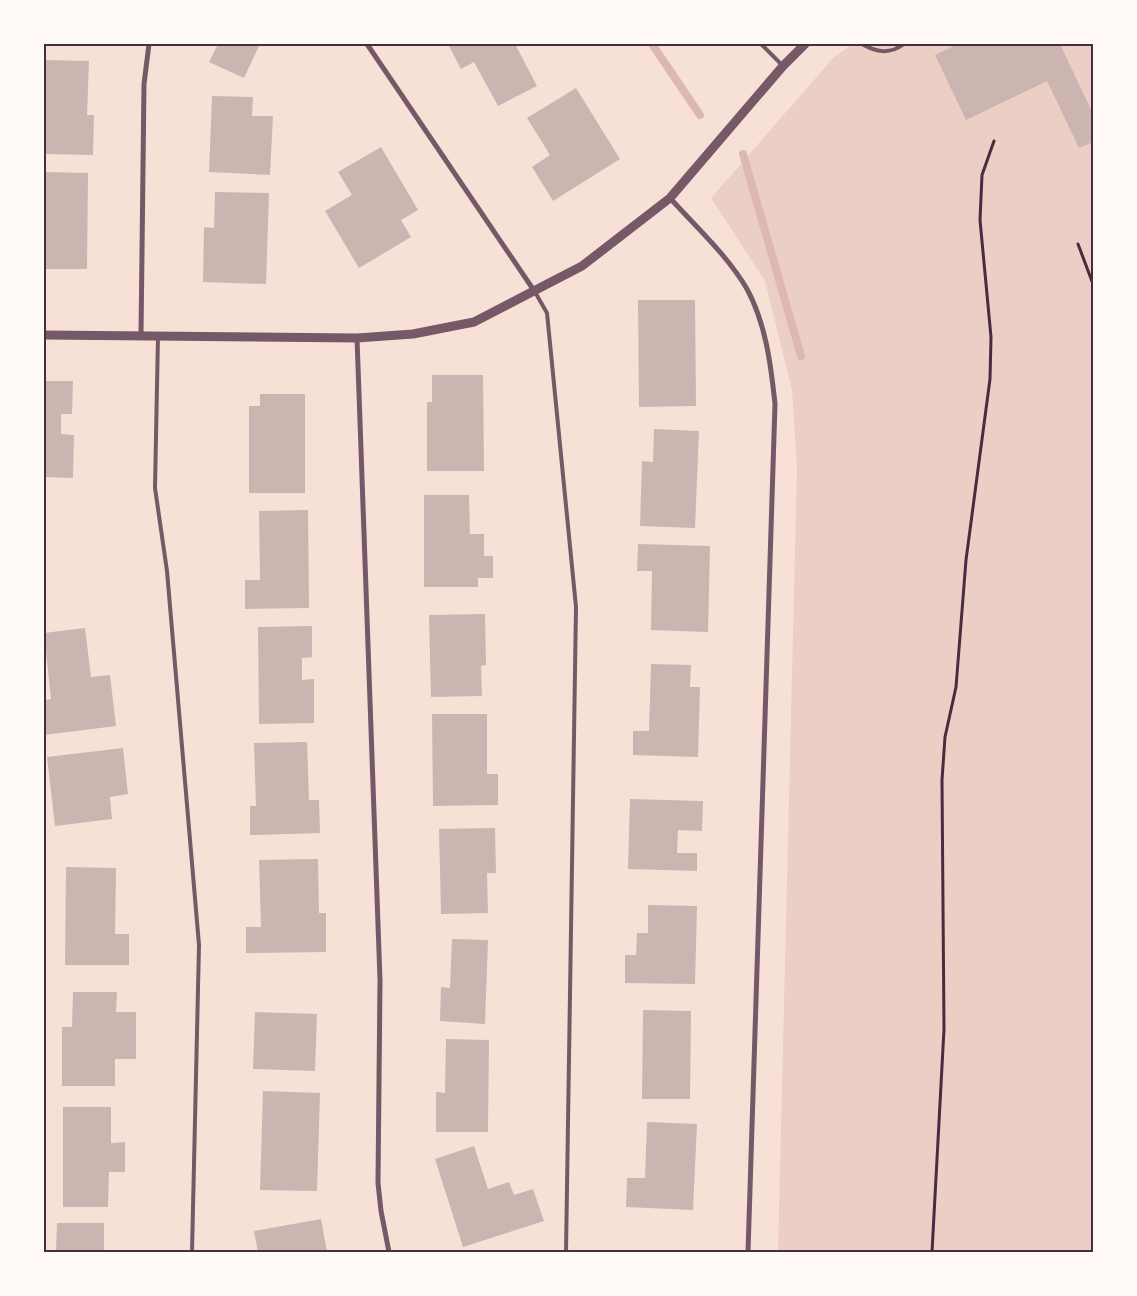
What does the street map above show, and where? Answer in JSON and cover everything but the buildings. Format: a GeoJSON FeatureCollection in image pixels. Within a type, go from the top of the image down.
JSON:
{"type":"FeatureCollection","features":[{"type":"Feature","properties":{"kind":"street"},"geometry":{"type":"LineString","coordinates":[[141,336],[144,84],[149,44]]}},
{"type":"Feature","properties":{"kind":"street"},"geometry":{"type":"LineString","coordinates":[[367,44],[535,292]]}},
{"type":"Feature","properties":{"kind":"street"},"geometry":{"type":"LineString","coordinates":[[44,335],[357,338],[414,334],[474,322],[582,266],[670,198],[783,66],[805,44]]}},
{"type":"Feature","properties":{"kind":"street"},"geometry":{"type":"LineString","coordinates":[[670,198],[726,259],[747,290],[763,330],[771,367],[775,404],[748,1252]]}},
{"type":"Feature","properties":{"kind":"street"},"geometry":{"type":"LineString","coordinates":[[357,338],[380,980],[378,1183],[380,1211],[389,1252]]}},
{"type":"Feature","properties":{"kind":"lane"},"geometry":{"type":"LineString","coordinates":[[761,44],[783,66]]}},
{"type":"Feature","properties":{"kind":"lane"},"geometry":{"type":"LineString","coordinates":[[862,44],[876,52],[898,48],[904,44]]}},
{"type":"Feature","properties":{"kind":"lane"},"geometry":{"type":"LineString","coordinates":[[535,292],[547,313],[576,607],[566,1252]]}},
{"type":"Feature","properties":{"kind":"lane"},"geometry":{"type":"LineString","coordinates":[[158,336],[155,488],[167,571],[199,945],[192,1252]]}},
{"type":"Feature","properties":{"kind":"path"},"geometry":{"type":"LineString","coordinates":[[932,1252],[944,1029],[942,780],[945,737],[956,687],[966,560],[990,379],[991,337],[980,220],[982,175],[994,141]]}},
{"type":"Feature","properties":{"kind":"path"},"geometry":{"type":"LineString","coordinates":[[1078,244],[1093,284]]}},
{"type":"Feature","properties":{"kind":"path"},"geometry":{"type":"LineString","coordinates":[[1093,334],[1093,355]]}},
{"type":"Feature","properties":{"kind":"shaded area"},"geometry":{"type":"Polygon","coordinates":[[[853,44],[1093,44],[1093,1252],[778,1252],[797,467],[792,390],[765,281],[711,198],[833,58],[853,44]]]}},
{"type":"Feature","properties":{"kind":"waterway"},"geometry":{"type":"LineString","coordinates":[[652,44],[700,115]]}},
{"type":"Feature","properties":{"kind":"waterway"},"geometry":{"type":"LineString","coordinates":[[743,154],[801,356]]}}]}
